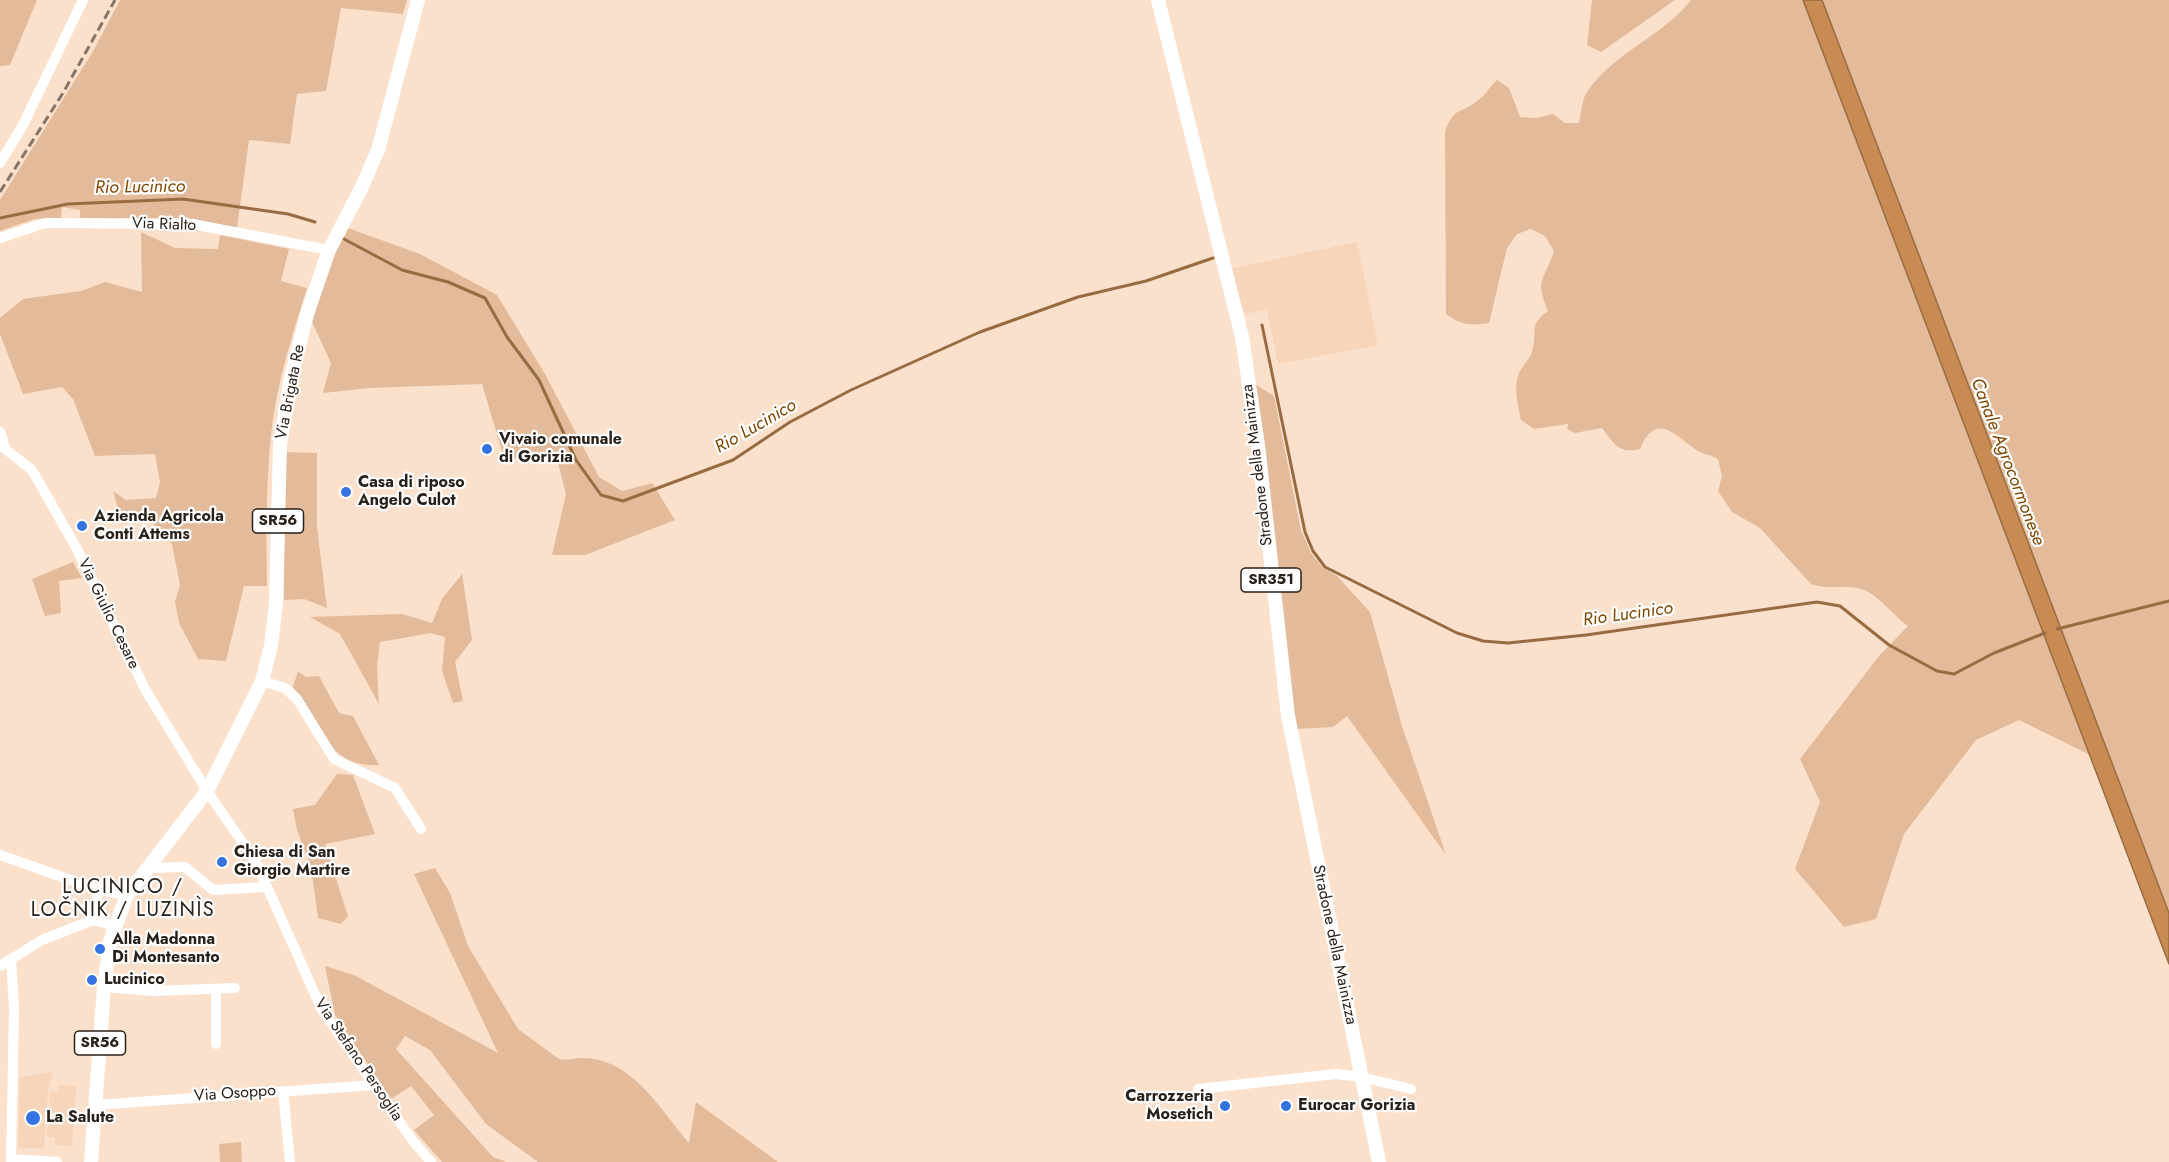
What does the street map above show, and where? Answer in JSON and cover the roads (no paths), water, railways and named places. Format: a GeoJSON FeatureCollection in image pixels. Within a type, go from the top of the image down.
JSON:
{"type":"FeatureCollection","features":[{"type":"Feature","properties":{"kind":"main road","name":"Via Brigata Re"},"geometry":{"type":"LineString","coordinates":[[207,791],[262,681],[271,646],[276,603],[280,445],[288,392],[307,314],[333,242],[361,189],[378,150],[418,0]]}},
{"type":"Feature","properties":{"kind":"main road","name":"Stradone della Mainizza"},"geometry":{"type":"LineString","coordinates":[[1158,0],[1242,338],[1258,445],[1288,716],[1379,1162]]}},
{"type":"Feature","properties":{"kind":"main road","name":"SR56"},"geometry":{"type":"LineString","coordinates":[[92,1162],[104,987],[115,926],[127,895],[207,791]]}},
{"type":"Feature","properties":{"kind":"street"},"geometry":{"type":"LineString","coordinates":[[0,163],[23,125],[83,0]]}},
{"type":"Feature","properties":{"kind":"street","name":"Via Rialto"},"geometry":{"type":"LineString","coordinates":[[0,238],[45,223],[192,224],[333,242]]}},
{"type":"Feature","properties":{"kind":"street"},"geometry":{"type":"LineString","coordinates":[[0,432],[3,446]]}},
{"type":"Feature","properties":{"kind":"street","name":"Via Giulio Cesare"},"geometry":{"type":"LineString","coordinates":[[3,446],[32,470],[77,549],[146,691],[207,791],[256,862],[266,887]]}},
{"type":"Feature","properties":{"kind":"street"},"geometry":{"type":"LineString","coordinates":[[262,681],[285,687],[297,699],[334,759],[395,788],[420,829]]}},
{"type":"Feature","properties":{"kind":"street"},"geometry":{"type":"LineString","coordinates":[[0,855],[99,890],[127,895]]}},
{"type":"Feature","properties":{"kind":"street"},"geometry":{"type":"LineString","coordinates":[[147,868],[185,867],[213,891],[266,887]]}},
{"type":"Feature","properties":{"kind":"street","name":"Via Stefano Persoglia"},"geometry":{"type":"LineString","coordinates":[[266,887],[322,1010],[412,1141],[431,1162]]}},
{"type":"Feature","properties":{"kind":"street"},"geometry":{"type":"LineString","coordinates":[[93,920],[99,890]]}},
{"type":"Feature","properties":{"kind":"street"},"geometry":{"type":"LineString","coordinates":[[0,966],[42,940],[93,920],[115,926]]}},
{"type":"Feature","properties":{"kind":"street"},"geometry":{"type":"LineString","coordinates":[[11,959],[14,1008],[11,1160],[57,1162]]}},
{"type":"Feature","properties":{"kind":"street"},"geometry":{"type":"LineString","coordinates":[[104,987],[153,991],[235,988]]}},
{"type":"Feature","properties":{"kind":"street"},"geometry":{"type":"LineString","coordinates":[[216,990],[216,1044]]}},
{"type":"Feature","properties":{"kind":"street"},"geometry":{"type":"LineString","coordinates":[[1198,1089],[1336,1074],[1361,1077],[1411,1089]]}},
{"type":"Feature","properties":{"kind":"street","name":"Via Osoppo"},"geometry":{"type":"LineString","coordinates":[[96,1105],[374,1085]]}},
{"type":"Feature","properties":{"kind":"street"},"geometry":{"type":"LineString","coordinates":[[283,1091],[290,1162]]}},
{"type":"Feature","properties":{"kind":"waterway","name":"Rio Lucinico"},"geometry":{"type":"LineString","coordinates":[[0,218],[68,204],[183,199],[288,214],[315,222]]}},
{"type":"Feature","properties":{"kind":"waterway","name":"Rio Lucinico"},"geometry":{"type":"LineString","coordinates":[[344,239],[402,270],[448,282],[485,298],[507,337],[539,380],[576,460],[601,495],[623,501],[733,460],[790,422],[851,390],[980,332],[1078,297],[1146,281],[1213,258]]}},
{"type":"Feature","properties":{"kind":"waterway","name":"Rio Lucinico"},"geometry":{"type":"LineString","coordinates":[[1262,325],[1305,532],[1313,551],[1325,567],[1457,633],[1483,641],[1508,643],[1586,635],[1817,602],[1840,606],[1889,645],[1937,671],[1954,674],[1994,653],[2045,633]]}},
{"type":"Feature","properties":{"kind":"waterway","name":"Rio Lucinico"},"geometry":{"type":"LineString","coordinates":[[2057,629],[2169,601]]}},
{"type":"Feature","properties":{"kind":"railway"},"geometry":{"type":"LineString","coordinates":[[0,192],[63,93],[115,0]]}},
{"type":"Feature","properties":{"kind":"place","name":"Vivaio comunale di Gorizia"},"geometry":{"type":"Point","coordinates":[487,449]}},
{"type":"Feature","properties":{"kind":"place","name":"Casa di riposo Angelo Culot"},"geometry":{"type":"Point","coordinates":[346,492]}},
{"type":"Feature","properties":{"kind":"place","name":"Azienda Agricola Conti Attems"},"geometry":{"type":"Point","coordinates":[82,526]}},
{"type":"Feature","properties":{"kind":"place","name":"Chiesa di San Giorgio Martire"},"geometry":{"type":"Point","coordinates":[222,862]}},
{"type":"Feature","properties":{"kind":"place","name":"Alla Madonna Di Montesanto"},"geometry":{"type":"Point","coordinates":[100,949]}},
{"type":"Feature","properties":{"kind":"place","name":"Lucinico"},"geometry":{"type":"Point","coordinates":[92,980]}},
{"type":"Feature","properties":{"kind":"place","name":"Carrozzeria Mosetich"},"geometry":{"type":"Point","coordinates":[1225,1106]}},
{"type":"Feature","properties":{"kind":"place","name":"Eurocar Gorizia"},"geometry":{"type":"Point","coordinates":[1286,1106]}},
{"type":"Feature","properties":{"kind":"place","name":"La Salute"},"geometry":{"type":"Point","coordinates":[33,1118]}},
{"type":"Feature","properties":{"kind":"district","name":"LUCINICO / LOČNIK / LUZINÌS"},"geometry":{"type":"Point","coordinates":[123,900]}},
{"type":"Feature","properties":{"kind":"water label","name":"Canale Agrocormonese"},"geometry":{"type":"Point","coordinates":[2007,462]}}]}
